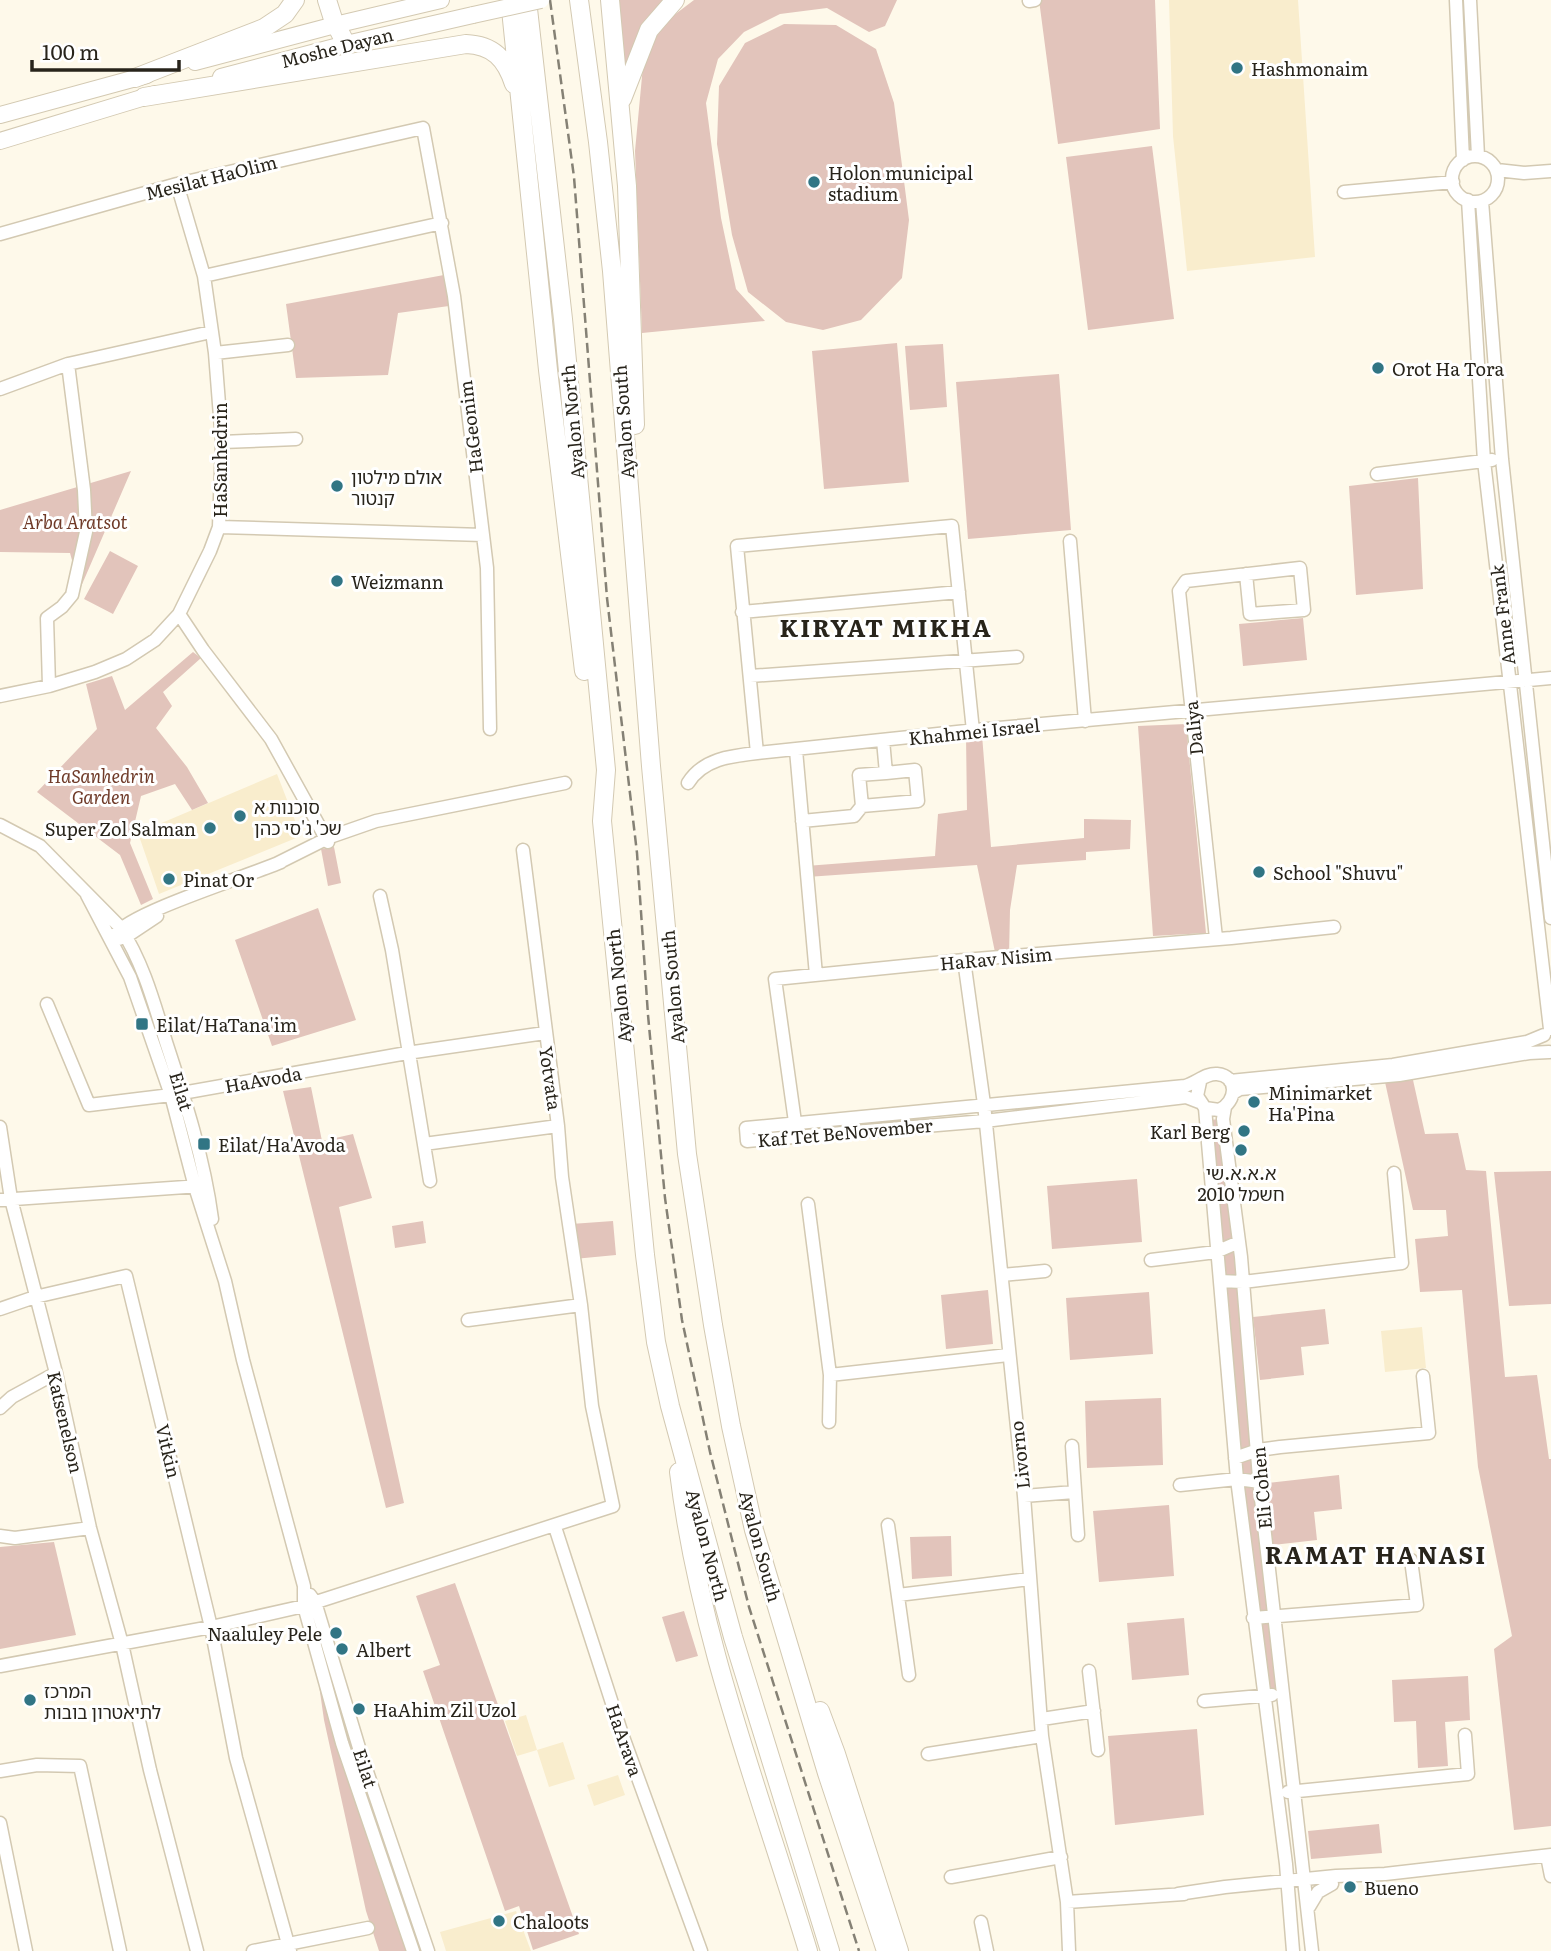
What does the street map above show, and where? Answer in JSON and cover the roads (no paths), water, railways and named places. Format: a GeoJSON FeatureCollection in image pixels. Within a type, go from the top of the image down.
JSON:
{"type":"FeatureCollection","features":[{"type":"Feature","properties":{"kind":"highway"},"geometry":{"type":"LineString","coordinates":[[135,78],[264,28],[285,14],[295,0]]}},
{"type":"Feature","properties":{"kind":"highway"},"geometry":{"type":"LineString","coordinates":[[327,0],[335,24],[346,44]]}},
{"type":"Feature","properties":{"kind":"highway"},"geometry":{"type":"LineString","coordinates":[[510,0],[548,370],[602,821]]}},
{"type":"Feature","properties":{"kind":"highway","name":"Ayalon North"},"geometry":{"type":"LineString","coordinates":[[527,0],[563,319],[606,770],[602,821],[646,1267],[656,1342],[670,1406],[733,1637],[830,1951]]}},
{"type":"Feature","properties":{"kind":"highway","name":"Ayalon South"},"geometry":{"type":"LineString","coordinates":[[579,0],[597,130],[612,271],[643,670],[687,1153],[713,1325],[731,1426],[754,1530],[827,1773],[886,1951]]}},
{"type":"Feature","properties":{"kind":"highway"},"geometry":{"type":"LineString","coordinates":[[610,0],[621,102],[631,277],[643,670]]}},
{"type":"Feature","properties":{"kind":"highway"},"geometry":{"type":"LineString","coordinates":[[621,102],[649,30],[675,0]]}},
{"type":"Feature","properties":{"kind":"highway"},"geometry":{"type":"LineString","coordinates":[[144,97],[451,46],[477,44],[497,54],[509,68],[527,150]]}},
{"type":"Feature","properties":{"kind":"highway"},"geometry":{"type":"LineString","coordinates":[[670,1406],[691,1551],[706,1614],[744,1753],[808,1951]]}},
{"type":"Feature","properties":{"kind":"highway"},"geometry":{"type":"LineString","coordinates":[[770,1580],[836,1754],[899,1951]]}},
{"type":"Feature","properties":{"kind":"main road","name":"Moshe Dayan"},"geometry":{"type":"LineString","coordinates":[[3,113],[335,24],[441,0]]}},
{"type":"Feature","properties":{"kind":"main road","name":"Moshe Dayan"},"geometry":{"type":"LineString","coordinates":[[0,141],[144,97],[346,44],[541,0]]}},
{"type":"Feature","properties":{"kind":"street"},"geometry":{"type":"LineString","coordinates":[[1029,1],[1035,0]]}},
{"type":"Feature","properties":{"kind":"street"},"geometry":{"type":"LineString","coordinates":[[1456,0],[1463,160]]}},
{"type":"Feature","properties":{"kind":"street"},"geometry":{"type":"LineString","coordinates":[[1470,0],[1478,156]]}},
{"type":"Feature","properties":{"kind":"street","name":"Mesilat HaOlim"},"geometry":{"type":"LineString","coordinates":[[0,234],[177,184],[423,128]]}},
{"type":"Feature","properties":{"kind":"street","name":"HaGeonim"},"geometry":{"type":"LineString","coordinates":[[423,128],[454,296],[487,568],[490,729]]}},
{"type":"Feature","properties":{"kind":"street"},"geometry":{"type":"LineString","coordinates":[[1497,170],[1494,191],[1482,201],[1468,200],[1456,191],[1453,172],[1463,160],[1478,156],[1486,159],[1497,170],[1524,173],[1551,171]]}},
{"type":"Feature","properties":{"kind":"street"},"geometry":{"type":"LineString","coordinates":[[1497,184],[1524,173]]}},
{"type":"Feature","properties":{"kind":"street"},"geometry":{"type":"LineString","coordinates":[[1344,192],[1453,182]]}},
{"type":"Feature","properties":{"kind":"street","name":"HaSanhedrin"},"geometry":{"type":"LineString","coordinates":[[0,696],[49,686],[95,672],[126,659],[155,640],[179,614],[219,527],[222,442],[215,353],[204,276],[177,184]]}},
{"type":"Feature","properties":{"kind":"street","name":"Anne Frank"},"geometry":{"type":"LineString","coordinates":[[1468,200],[1484,461],[1548,1031],[1543,1045],[1550,1053]]}},
{"type":"Feature","properties":{"kind":"street","name":"Anne Frank"},"geometry":{"type":"LineString","coordinates":[[1482,201],[1502,459],[1551,918]]}},
{"type":"Feature","properties":{"kind":"street"},"geometry":{"type":"LineString","coordinates":[[204,276],[442,223]]}},
{"type":"Feature","properties":{"kind":"street"},"geometry":{"type":"LineString","coordinates":[[0,389],[68,364],[211,332]]}},
{"type":"Feature","properties":{"kind":"street"},"geometry":{"type":"LineString","coordinates":[[215,353],[288,345]]}},
{"type":"Feature","properties":{"kind":"street"},"geometry":{"type":"LineString","coordinates":[[49,686],[47,618],[72,595],[86,532],[84,490],[68,364]]}},
{"type":"Feature","properties":{"kind":"street"},"geometry":{"type":"LineString","coordinates":[[222,442],[296,439]]}},
{"type":"Feature","properties":{"kind":"street"},"geometry":{"type":"LineString","coordinates":[[1377,474],[1502,459]]}},
{"type":"Feature","properties":{"kind":"street"},"geometry":{"type":"LineString","coordinates":[[757,753],[737,547],[952,526],[973,731]]}},
{"type":"Feature","properties":{"kind":"street"},"geometry":{"type":"LineString","coordinates":[[219,527],[483,535]]}},
{"type":"Feature","properties":{"kind":"street"},"geometry":{"type":"LineString","coordinates":[[1070,541],[1086,720]]}},
{"type":"Feature","properties":{"kind":"street","name":"Daliya"},"geometry":{"type":"LineString","coordinates":[[1216,938],[1179,591],[1186,581],[1246,574],[1300,568],[1304,610],[1250,614],[1246,574]]}},
{"type":"Feature","properties":{"kind":"street"},"geometry":{"type":"LineString","coordinates":[[742,612],[959,592]]}},
{"type":"Feature","properties":{"kind":"street"},"geometry":{"type":"LineString","coordinates":[[179,614],[271,739],[330,839]]}},
{"type":"Feature","properties":{"kind":"street"},"geometry":{"type":"LineString","coordinates":[[750,676],[1017,657]]}},
{"type":"Feature","properties":{"kind":"street","name":"Khahmei Israel"},"geometry":{"type":"LineString","coordinates":[[688,783],[696,770],[709,764],[733,756],[757,753],[1551,678]]}},
{"type":"Feature","properties":{"kind":"street"},"geometry":{"type":"LineString","coordinates":[[883,740],[886,773]]}},
{"type":"Feature","properties":{"kind":"street"},"geometry":{"type":"LineString","coordinates":[[796,750],[816,975]]}},
{"type":"Feature","properties":{"kind":"street"},"geometry":{"type":"LineString","coordinates":[[802,821],[853,816],[862,806],[918,801],[915,770],[859,775],[862,806]]}},
{"type":"Feature","properties":{"kind":"street"},"geometry":{"type":"LineString","coordinates":[[112,942],[151,911],[276,864],[376,821],[565,783]]}},
{"type":"Feature","properties":{"kind":"street"},"geometry":{"type":"LineString","coordinates":[[0,825],[40,846],[88,895]]}},
{"type":"Feature","properties":{"kind":"street","name":"Yotvata"},"geometry":{"type":"LineString","coordinates":[[523,850],[592,1406],[613,1506],[555,1527]]}},
{"type":"Feature","properties":{"kind":"street","name":"Eilat"},"geometry":{"type":"LineString","coordinates":[[88,895],[123,932],[137,957],[202,1185],[243,1360],[309,1604],[342,1743],[412,1951]]}},
{"type":"Feature","properties":{"kind":"street","name":"Eilat"},"geometry":{"type":"LineString","coordinates":[[88,895],[130,976],[177,1094]]}},
{"type":"Feature","properties":{"kind":"street"},"geometry":{"type":"LineString","coordinates":[[380,896],[392,950],[430,1181]]}},
{"type":"Feature","properties":{"kind":"street"},"geometry":{"type":"LineString","coordinates":[[123,932],[184,899]]}},
{"type":"Feature","properties":{"kind":"street"},"geometry":{"type":"LineString","coordinates":[[137,957],[138,939],[152,918]]}},
{"type":"Feature","properties":{"kind":"street","name":"HaRav Nisim"},"geometry":{"type":"LineString","coordinates":[[795,1122],[775,979],[1334,927]]}},
{"type":"Feature","properties":{"kind":"street","name":"Livorno"},"geometry":{"type":"LineString","coordinates":[[964,960],[984,1104],[1024,1496],[1042,1736],[1067,1902],[1069,1951]]}},
{"type":"Feature","properties":{"kind":"street","name":"HaAvoda"},"geometry":{"type":"LineString","coordinates":[[47,1004],[89,1105],[177,1094],[407,1053],[545,1033]]}},
{"type":"Feature","properties":{"kind":"street"},"geometry":{"type":"LineString","coordinates":[[1232,1087],[1393,1065],[1528,1042],[1548,1031]]}},
{"type":"Feature","properties":{"kind":"street"},"geometry":{"type":"LineString","coordinates":[[1232,1087],[1226,1107],[1219,1110],[1202,1105],[1197,1089],[1199,1082],[1215,1074],[1222,1075],[1232,1087],[1240,1089],[1399,1075],[1529,1053],[1550,1053]]}},
{"type":"Feature","properties":{"kind":"street","name":"Kaf Tet BeNovember"},"geometry":{"type":"LineString","coordinates":[[1199,1082],[1185,1086],[746,1128],[747,1141],[985,1121],[1186,1097],[1202,1105]]}},
{"type":"Feature","properties":{"kind":"street","name":"Eli Cohen"},"geometry":{"type":"LineString","coordinates":[[1202,1105],[1237,1479],[1288,1885],[1293,1951]]}},
{"type":"Feature","properties":{"kind":"street","name":"Eli Cohen"},"geometry":{"type":"LineString","coordinates":[[1226,1107],[1223,1119],[1241,1257],[1259,1476],[1312,1951]]}},
{"type":"Feature","properties":{"kind":"street"},"geometry":{"type":"LineString","coordinates":[[424,1144],[558,1126]]}},
{"type":"Feature","properties":{"kind":"street","name":"Katsenelson"},"geometry":{"type":"LineString","coordinates":[[0,1127],[6,1199],[56,1373],[90,1528],[122,1644],[150,1770],[197,1951]]}},
{"type":"Feature","properties":{"kind":"street"},"geometry":{"type":"LineString","coordinates":[[1220,1281],[1243,1282],[1402,1263],[1394,1173]]}},
{"type":"Feature","properties":{"kind":"street"},"geometry":{"type":"LineString","coordinates":[[6,1199],[202,1185]]}},
{"type":"Feature","properties":{"kind":"street"},"geometry":{"type":"LineString","coordinates":[[808,1203],[830,1375],[829,1422]]}},
{"type":"Feature","properties":{"kind":"street"},"geometry":{"type":"LineString","coordinates":[[1151,1260],[1216,1252],[1239,1242]]}},
{"type":"Feature","properties":{"kind":"street"},"geometry":{"type":"LineString","coordinates":[[1216,1252],[1241,1257]]}},
{"type":"Feature","properties":{"kind":"street"},"geometry":{"type":"LineString","coordinates":[[1002,1275],[1045,1271]]}},
{"type":"Feature","properties":{"kind":"street","name":"Vitkin"},"geometry":{"type":"LineString","coordinates":[[35,1297],[126,1276],[211,1627],[236,1758],[289,1948]]}},
{"type":"Feature","properties":{"kind":"street"},"geometry":{"type":"LineString","coordinates":[[1221,1295],[1243,1282]]}},
{"type":"Feature","properties":{"kind":"street"},"geometry":{"type":"LineString","coordinates":[[0,1309],[35,1297]]}},
{"type":"Feature","properties":{"kind":"street"},"geometry":{"type":"LineString","coordinates":[[468,1320],[581,1305]]}},
{"type":"Feature","properties":{"kind":"street"},"geometry":{"type":"LineString","coordinates":[[830,1375],[1008,1355]]}},
{"type":"Feature","properties":{"kind":"street"},"geometry":{"type":"LineString","coordinates":[[0,1408],[12,1397],[56,1373]]}},
{"type":"Feature","properties":{"kind":"street"},"geometry":{"type":"LineString","coordinates":[[1235,1451],[1429,1433],[1423,1376]]}},
{"type":"Feature","properties":{"kind":"street"},"geometry":{"type":"LineString","coordinates":[[1072,1446],[1078,1535]]}},
{"type":"Feature","properties":{"kind":"street"},"geometry":{"type":"LineString","coordinates":[[1180,1485],[1259,1476]]}},
{"type":"Feature","properties":{"kind":"street"},"geometry":{"type":"LineString","coordinates":[[1024,1496],[1074,1492]]}},
{"type":"Feature","properties":{"kind":"street"},"geometry":{"type":"LineString","coordinates":[[888,1525],[909,1675]]}},
{"type":"Feature","properties":{"kind":"street"},"geometry":{"type":"LineString","coordinates":[[0,1666],[211,1627],[309,1604],[555,1527]]}},
{"type":"Feature","properties":{"kind":"street","name":"HaArava"},"geometry":{"type":"LineString","coordinates":[[555,1527],[622,1734],[701,1951]]}},
{"type":"Feature","properties":{"kind":"street"},"geometry":{"type":"LineString","coordinates":[[0,1536],[15,1538],[90,1528]]}},
{"type":"Feature","properties":{"kind":"street"},"geometry":{"type":"LineString","coordinates":[[1253,1618],[1417,1605],[1411,1560]]}},
{"type":"Feature","properties":{"kind":"street"},"geometry":{"type":"LineString","coordinates":[[898,1595],[1029,1579]]}},
{"type":"Feature","properties":{"kind":"street","name":"Eilat"},"geometry":{"type":"LineString","coordinates":[[309,1604],[428,1951]]}},
{"type":"Feature","properties":{"kind":"street"},"geometry":{"type":"LineString","coordinates":[[1088,1671],[1098,1750]]}},
{"type":"Feature","properties":{"kind":"street"},"geometry":{"type":"LineString","coordinates":[[1204,1701],[1282,1692]]}},
{"type":"Feature","properties":{"kind":"street"},"geometry":{"type":"LineString","coordinates":[[1042,1719],[1094,1711]]}},
{"type":"Feature","properties":{"kind":"street"},"geometry":{"type":"LineString","coordinates":[[1276,1793],[1468,1774],[1465,1735]]}},
{"type":"Feature","properties":{"kind":"street"},"geometry":{"type":"LineString","coordinates":[[928,1754],[1042,1736]]}},
{"type":"Feature","properties":{"kind":"street"},"geometry":{"type":"LineString","coordinates":[[0,1771],[37,1765],[80,1766],[120,1951]]}},
{"type":"Feature","properties":{"kind":"street"},"geometry":{"type":"LineString","coordinates":[[0,1823],[26,1951]]}},
{"type":"Feature","properties":{"kind":"street"},"geometry":{"type":"LineString","coordinates":[[1067,1902],[1288,1885],[1549,1855],[1551,1876]]}},
{"type":"Feature","properties":{"kind":"street"},"geometry":{"type":"LineString","coordinates":[[951,1877],[1061,1857]]}},
{"type":"Feature","properties":{"kind":"street"},"geometry":{"type":"LineString","coordinates":[[1306,1883],[1332,1884],[1385,1874]]}},
{"type":"Feature","properties":{"kind":"street"},"geometry":{"type":"LineString","coordinates":[[1308,1911],[1315,1895],[1332,1884]]}},
{"type":"Feature","properties":{"kind":"street"},"geometry":{"type":"LineString","coordinates":[[981,1922],[987,1951]]}},
{"type":"Feature","properties":{"kind":"street"},"geometry":{"type":"LineString","coordinates":[[253,1951],[289,1948],[368,1928]]}},
{"type":"Feature","properties":{"kind":"railway"},"geometry":{"type":"LineString","coordinates":[[550,0],[574,177],[607,598],[637,853],[648,1015],[665,1198],[682,1320],[710,1452],[749,1607],[859,1951]]}},
{"type":"Feature","properties":{"kind":"place","name":"Hashmonaim"},"geometry":{"type":"Point","coordinates":[1237,68]}},
{"type":"Feature","properties":{"kind":"place","name":"Holon municipal stadium"},"geometry":{"type":"Point","coordinates":[814,182]}},
{"type":"Feature","properties":{"kind":"place","name":"Orot Ha Tora"},"geometry":{"type":"Point","coordinates":[1378,368]}},
{"type":"Feature","properties":{"kind":"place","name":"אולם מילטון קנטור"},"geometry":{"type":"Point","coordinates":[337,486]}},
{"type":"Feature","properties":{"kind":"place","name":"Weizmann"},"geometry":{"type":"Point","coordinates":[337,581]}},
{"type":"Feature","properties":{"kind":"place","name":"סוכנות א שכ' ג'סי כהן"},"geometry":{"type":"Point","coordinates":[240,816]}},
{"type":"Feature","properties":{"kind":"place","name":"Super Zol Salman"},"geometry":{"type":"Point","coordinates":[210,828]}},
{"type":"Feature","properties":{"kind":"place","name":"School \"Shuvu\""},"geometry":{"type":"Point","coordinates":[1259,872]}},
{"type":"Feature","properties":{"kind":"place","name":"Pinat Or"},"geometry":{"type":"Point","coordinates":[169,879]}},
{"type":"Feature","properties":{"kind":"place","name":"Eilat/HaTana'im"},"geometry":{"type":"Point","coordinates":[142,1024]}},
{"type":"Feature","properties":{"kind":"place","name":"Minimarket Ha'Pina"},"geometry":{"type":"Point","coordinates":[1254,1102]}},
{"type":"Feature","properties":{"kind":"place","name":"Karl Berg"},"geometry":{"type":"Point","coordinates":[1244,1131]}},
{"type":"Feature","properties":{"kind":"place","name":"Eilat/Ha'Avoda"},"geometry":{"type":"Point","coordinates":[204,1144]}},
{"type":"Feature","properties":{"kind":"place","name":"א.א.א.שי חשמל 2010"},"geometry":{"type":"Point","coordinates":[1241,1150]}},
{"type":"Feature","properties":{"kind":"place","name":"Naaluley Pele"},"geometry":{"type":"Point","coordinates":[336,1633]}},
{"type":"Feature","properties":{"kind":"place","name":"Albert"},"geometry":{"type":"Point","coordinates":[342,1649]}},
{"type":"Feature","properties":{"kind":"place","name":"המרכז לתיאטרון בובות"},"geometry":{"type":"Point","coordinates":[30,1700]}},
{"type":"Feature","properties":{"kind":"place","name":"HaAhim Zil Uzol"},"geometry":{"type":"Point","coordinates":[359,1709]}},
{"type":"Feature","properties":{"kind":"place","name":"Bueno"},"geometry":{"type":"Point","coordinates":[1350,1887]}},
{"type":"Feature","properties":{"kind":"place","name":"Chaloots"},"geometry":{"type":"Point","coordinates":[499,1921]}},
{"type":"Feature","properties":{"kind":"district","name":"KIRYAT MIKHA"},"geometry":{"type":"Point","coordinates":[886,626]}},
{"type":"Feature","properties":{"kind":"district","name":"RAMAT HANASI"},"geometry":{"type":"Point","coordinates":[1376,1553]}},
{"type":"Feature","properties":{"kind":"park label","name":"Arba Aratsot"},"geometry":{"type":"Point","coordinates":[75,521]}},
{"type":"Feature","properties":{"kind":"park label","name":"HaSanhedrin Garden"},"geometry":{"type":"Point","coordinates":[101,785]}}]}
